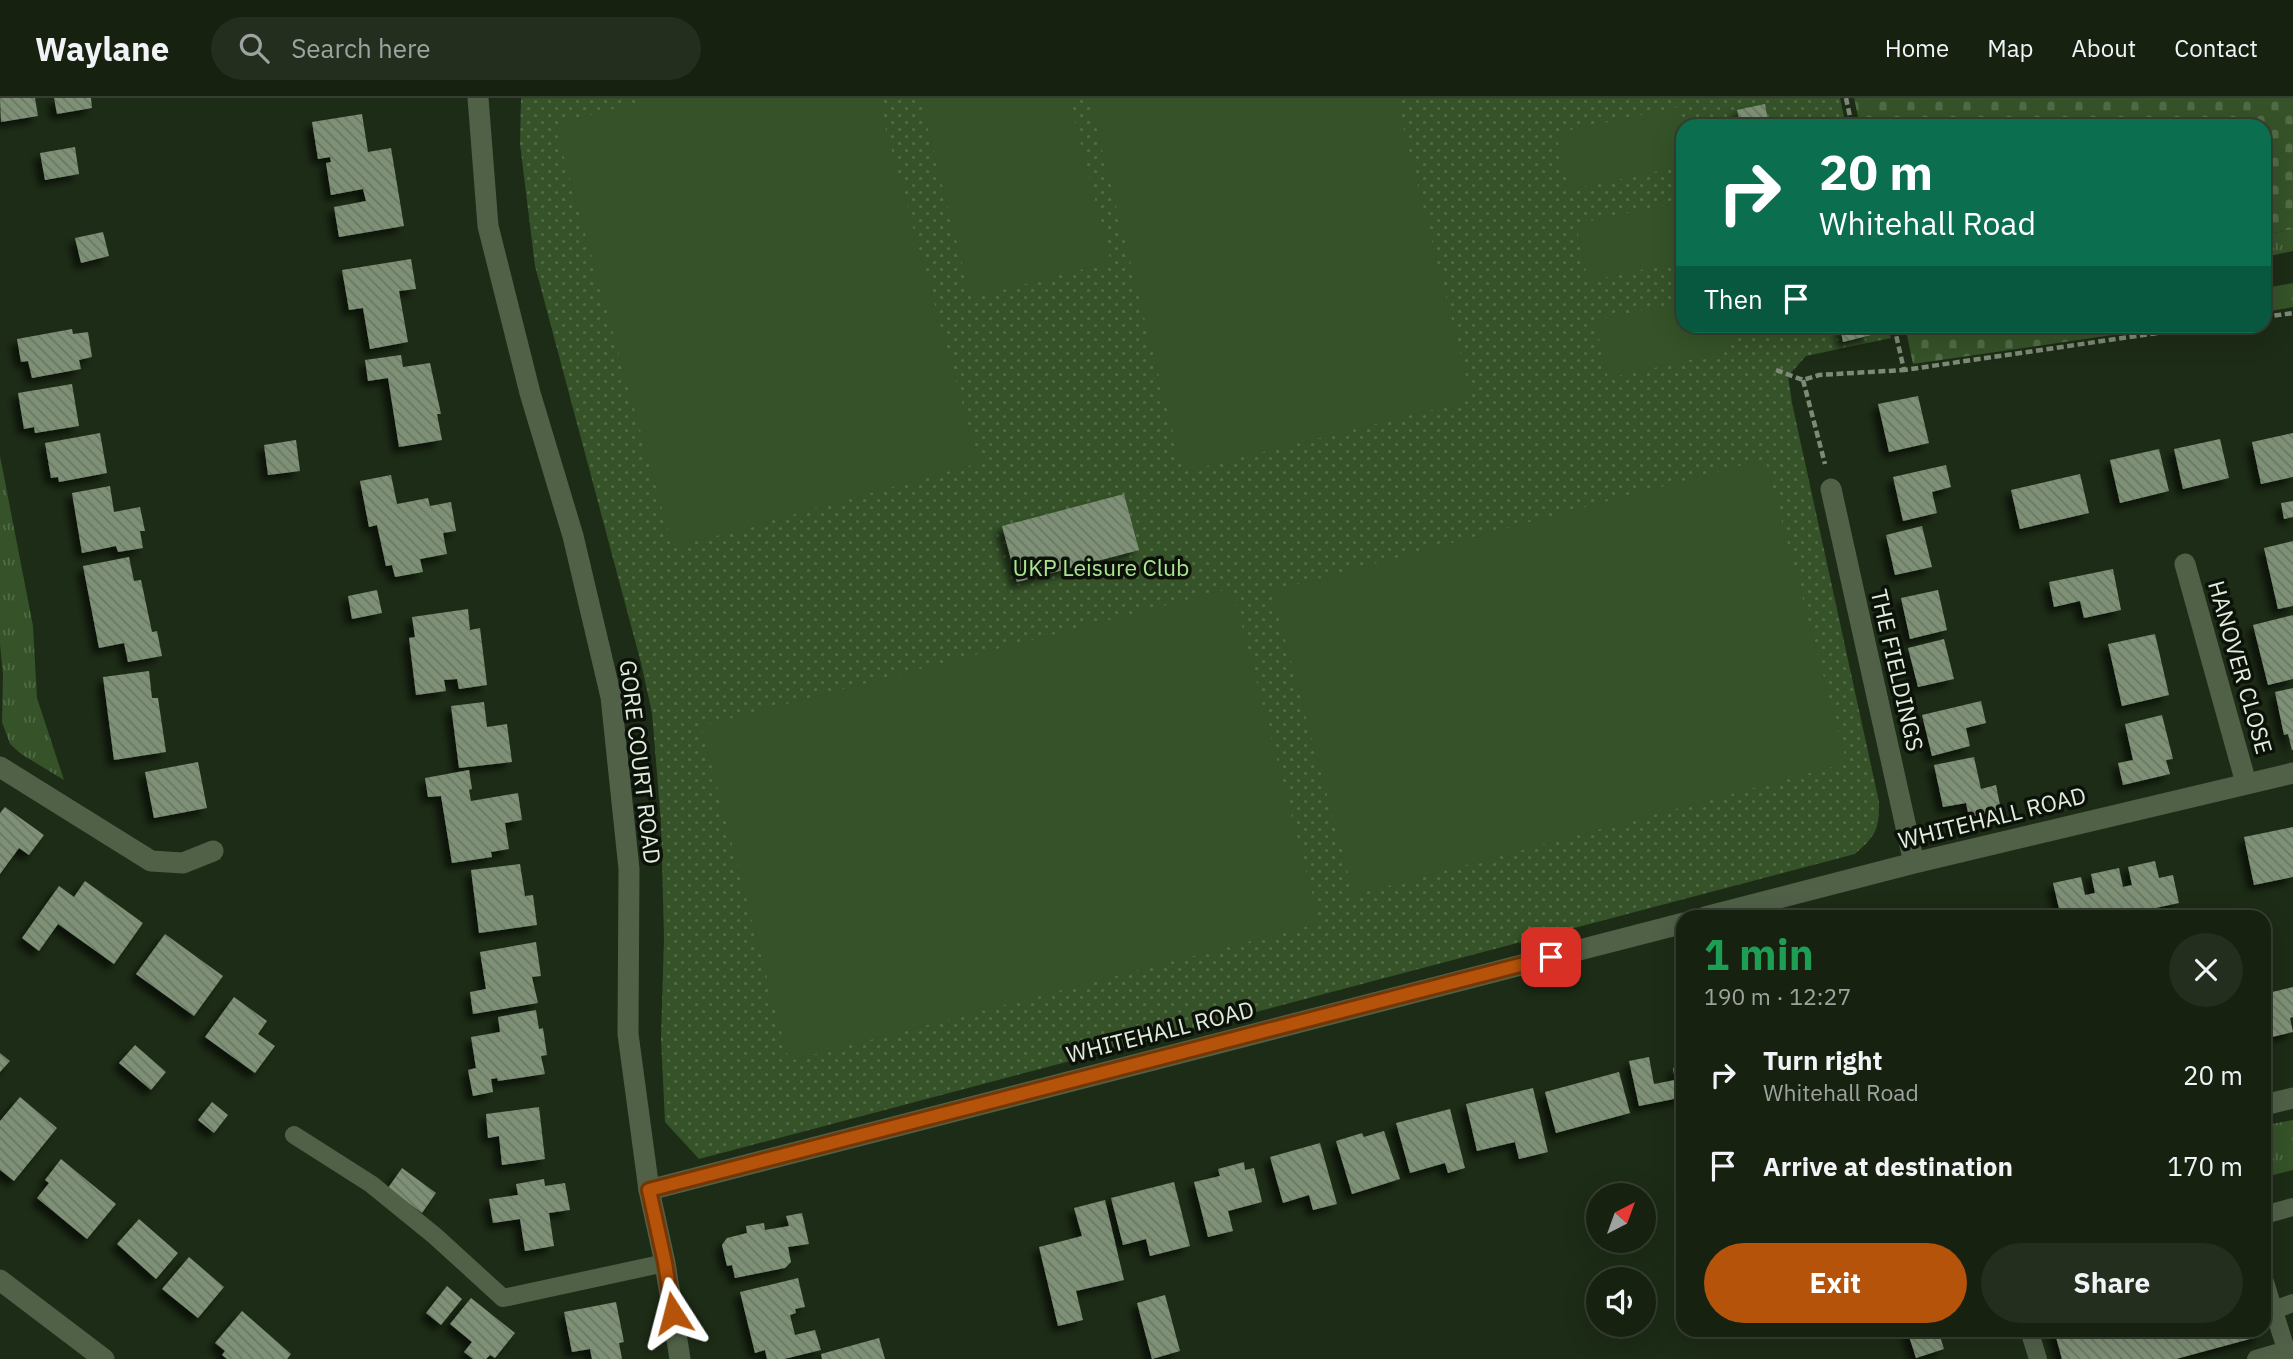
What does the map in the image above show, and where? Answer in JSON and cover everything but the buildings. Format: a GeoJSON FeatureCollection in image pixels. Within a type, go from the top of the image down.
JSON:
{"type":"FeatureCollection","features":[{"type":"Feature","properties":{"kind":"street","name":"GORE COURT ROAD"},"geometry":{"type":"LineString","coordinates":[[478,98],[488,226],[530,393],[573,536],[611,697],[629,869],[628,1034],[649,1190],[665,1263],[680,1359]]}},
{"type":"Feature","properties":{"kind":"street","name":"THE FIELDINGS"},"geometry":{"type":"LineString","coordinates":[[1831,489],[1914,863]]}},
{"type":"Feature","properties":{"kind":"street","name":"HANOVER CLOSE"},"geometry":{"type":"LineString","coordinates":[[2185,564],[2246,783]]}},
{"type":"Feature","properties":{"kind":"street"},"geometry":{"type":"LineString","coordinates":[[0,767],[151,861],[183,863],[213,851]]}},
{"type":"Feature","properties":{"kind":"street","name":"WHITEHALL ROAD"},"geometry":{"type":"LineString","coordinates":[[1732,910],[1914,863],[2293,773]]}},
{"type":"Feature","properties":{"kind":"street","name":"WHITEHALL ROAD"},"geometry":{"type":"LineString","coordinates":[[649,1190],[1676,925]]}},
{"type":"Feature","properties":{"kind":"street"},"geometry":{"type":"LineString","coordinates":[[2271,1103],[2293,1098]]}},
{"type":"Feature","properties":{"kind":"street"},"geometry":{"type":"LineString","coordinates":[[0,1280],[104,1359]]}},
{"type":"Feature","properties":{"kind":"lane"},"geometry":{"type":"LineString","coordinates":[[294,1135],[370,1184],[435,1236],[503,1298],[665,1263]]}},
{"type":"Feature","properties":{"kind":"lane"},"geometry":{"type":"LineString","coordinates":[[2271,1213],[2293,1207]]}},
{"type":"Feature","properties":{"kind":"lane"},"geometry":{"type":"LineString","coordinates":[[2256,1359],[2288,1354],[2271,1301]]}},
{"type":"Feature","properties":{"kind":"lane"},"geometry":{"type":"LineString","coordinates":[[2274,1310],[2293,1303]]}},
{"type":"Feature","properties":{"kind":"lane"},"geometry":{"type":"LineString","coordinates":[[2031,1337],[2038,1359]]}},
{"type":"Feature","properties":{"kind":"path"},"geometry":{"type":"LineString","coordinates":[[1846,98],[1850,119]]}},
{"type":"Feature","properties":{"kind":"path"},"geometry":{"type":"LineString","coordinates":[[2271,316],[2293,313]]}},
{"type":"Feature","properties":{"kind":"path"},"geometry":{"type":"LineString","coordinates":[[1896,333],[1904,370]]}},
{"type":"Feature","properties":{"kind":"path"},"geometry":{"type":"LineString","coordinates":[[1776,370],[1804,380],[1819,375],[1904,370],[2157,333]]}},
{"type":"Feature","properties":{"kind":"path"},"geometry":{"type":"LineString","coordinates":[[1804,380],[1831,489]]}},
{"type":"Feature","properties":{"kind":"green space","name":"UKP Leisure Club"},"geometry":{"type":"Polygon","coordinates":[[[521,98],[1840,98],[1844,119],[1676,119],[1676,333],[1890,333],[1891,338],[1806,356],[1788,376],[1879,802],[1875,832],[1855,854],[699,1159],[665,1122],[661,1038],[664,938],[661,822],[652,713],[535,266],[520,144],[521,98]]]}},
{"type":"Feature","properties":{"kind":"green space"},"geometry":{"type":"Polygon","coordinates":[[[653,98],[877,98],[979,463],[673,548],[555,125],[653,98]]]}},
{"type":"Feature","properties":{"kind":"green space"},"geometry":{"type":"Polygon","coordinates":[[[920,98],[1069,98],[1111,262],[971,298],[920,98]]]}},
{"type":"Feature","properties":{"kind":"green space"},"geometry":{"type":"Polygon","coordinates":[[[1089,98],[1396,98],[1472,400],[1183,472],[1089,98]]]}},
{"type":"Feature","properties":{"kind":"green space"},"geometry":{"type":"Polygon","coordinates":[[[1854,98],[2293,98],[2293,229],[2271,234],[2271,119],[1858,119],[1854,98]]]}},
{"type":"Feature","properties":{"kind":"green space"},"geometry":{"type":"Polygon","coordinates":[[[1680,107],[1683,119],[1676,119],[1676,167],[1569,190],[1556,133],[1680,107]]]}},
{"type":"Feature","properties":{"kind":"green space"},"geometry":{"type":"Polygon","coordinates":[[[1676,203],[1676,262],[1588,281],[1576,224],[1676,203]]]}},
{"type":"Feature","properties":{"kind":"green space"},"geometry":{"type":"Polygon","coordinates":[[[2293,229],[2293,251],[2271,256],[2271,234],[2293,229]]]}},
{"type":"Feature","properties":{"kind":"green space"},"geometry":{"type":"Polygon","coordinates":[[[2293,283],[2293,307],[2271,311],[2271,287],[2293,283]]]}},
{"type":"Feature","properties":{"kind":"green space"},"geometry":{"type":"Polygon","coordinates":[[[1676,303],[1676,333],[1727,333],[1731,351],[1608,378],[1595,320],[1676,303]]]}},
{"type":"Feature","properties":{"kind":"green space"},"geometry":{"type":"Polygon","coordinates":[[[1906,333],[2126,333],[1913,364],[1906,333]]]}},
{"type":"Feature","properties":{"kind":"green space"},"geometry":{"type":"Polygon","coordinates":[[[0,456],[33,626],[37,698],[64,780],[21,754],[10,744],[2,722],[0,456]]]}},
{"type":"Feature","properties":{"kind":"green space"},"geometry":{"type":"Polygon","coordinates":[[[1765,459],[1847,763],[1354,895],[1272,591],[1765,459]]]}},
{"type":"Feature","properties":{"kind":"green space"},"geometry":{"type":"Polygon","coordinates":[[[1232,588],[1320,923],[789,1061],[701,726],[1232,588]]]}},
{"type":"Feature","properties":{"kind":"green space"},"geometry":{"type":"Polygon","coordinates":[[[2293,1120],[2293,1170],[2271,1176],[2271,1124],[2293,1120]]]}},
{"type":"Feature","properties":{"kind":"route"},"geometry":{"type":"LineString","coordinates":[[673,1313],[649,1190],[1551,957]]}}]}
